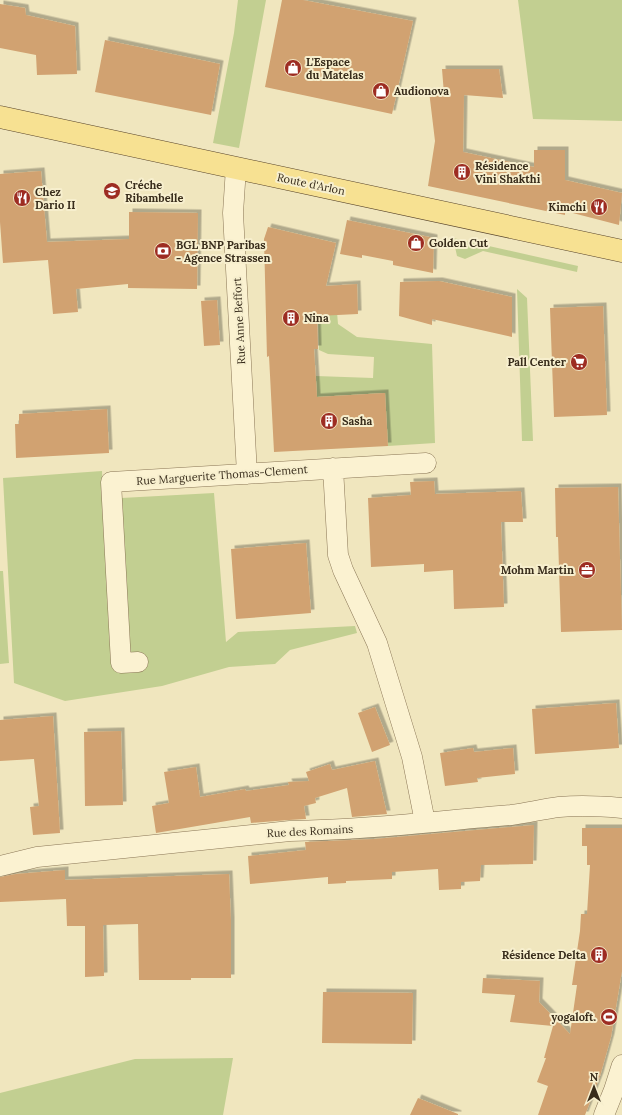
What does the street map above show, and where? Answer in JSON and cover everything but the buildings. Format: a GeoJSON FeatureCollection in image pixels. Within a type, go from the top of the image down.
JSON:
{"type":"FeatureCollection","features":[{"type":"Feature","properties":{"kind":"main road","name":"Route d'Arlon"},"geometry":{"type":"LineString","coordinates":[[0,117],[622,252]]}},
{"type":"Feature","properties":{"kind":"street","name":"Rue Anne Beffort"},"geometry":{"type":"LineString","coordinates":[[236,168],[233,214],[247,474]]}},
{"type":"Feature","properties":{"kind":"street","name":"Rue Marguerite Thomas-Clement"},"geometry":{"type":"LineString","coordinates":[[138,662],[121,663],[111,482],[426,463]]}},
{"type":"Feature","properties":{"kind":"street"},"geometry":{"type":"LineString","coordinates":[[334,468],[338,555],[343,570],[377,643],[412,757],[425,822]]}},
{"type":"Feature","properties":{"kind":"street","name":"Rue des Romains"},"geometry":{"type":"LineString","coordinates":[[0,866],[37,857],[290,830],[332,830],[525,813],[559,807],[597,806],[622,808]]}},
{"type":"Feature","properties":{"kind":"street"},"geometry":{"type":"LineString","coordinates":[[604,1115],[622,1065]]}},
{"type":"Feature","properties":{"kind":"green space"},"geometry":{"type":"Polygon","coordinates":[[[238,0],[266,0],[239,148],[213,143],[234,33],[238,0]]]}},
{"type":"Feature","properties":{"kind":"green space"},"geometry":{"type":"Polygon","coordinates":[[[518,0],[622,0],[622,121],[533,119],[518,0]]]}},
{"type":"Feature","properties":{"kind":"green space"},"geometry":{"type":"Polygon","coordinates":[[[453,238],[578,266],[577,272],[483,251],[465,259],[457,256],[453,238]]]}},
{"type":"Feature","properties":{"kind":"green space"},"geometry":{"type":"Polygon","coordinates":[[[335,288],[338,324],[357,337],[432,344],[435,443],[388,446],[385,393],[317,397],[316,376],[373,378],[374,357],[328,354],[319,350],[317,289],[335,288]]]}},
{"type":"Feature","properties":{"kind":"green space"},"geometry":{"type":"Polygon","coordinates":[[[517,289],[527,298],[533,441],[522,441],[517,289]]]}},
{"type":"Feature","properties":{"kind":"green space"},"geometry":{"type":"Polygon","coordinates":[[[102,471],[103,499],[214,493],[226,642],[238,632],[355,626],[357,633],[290,650],[275,664],[229,667],[162,686],[65,701],[14,683],[3,478],[102,471]]]}},
{"type":"Feature","properties":{"kind":"green space"},"geometry":{"type":"Polygon","coordinates":[[[0,571],[3,571],[9,663],[0,664],[0,571]]]}},
{"type":"Feature","properties":{"kind":"green space"},"geometry":{"type":"Polygon","coordinates":[[[233,1058],[223,1115],[0,1115],[0,1093],[135,1059],[233,1058]]]}},
{"type":"Feature","properties":{"kind":"place","name":"L'Espace du Matelas"},"geometry":{"type":"Point","coordinates":[293,68]}},
{"type":"Feature","properties":{"kind":"place","name":"Audionova"},"geometry":{"type":"Point","coordinates":[381,91]}},
{"type":"Feature","properties":{"kind":"place","name":"Résidence Vini Shakthi"},"geometry":{"type":"Point","coordinates":[462,172]}},
{"type":"Feature","properties":{"kind":"place","name":"Créche Ribambelle"},"geometry":{"type":"Point","coordinates":[112,191]}},
{"type":"Feature","properties":{"kind":"place","name":"Chez Dario II"},"geometry":{"type":"Point","coordinates":[22,198]}},
{"type":"Feature","properties":{"kind":"place","name":"Kimchi"},"geometry":{"type":"Point","coordinates":[599,207]}},
{"type":"Feature","properties":{"kind":"place","name":"Golden Cut"},"geometry":{"type":"Point","coordinates":[416,243]}},
{"type":"Feature","properties":{"kind":"place","name":"BGL BNP Paribas - Agence Strassen"},"geometry":{"type":"Point","coordinates":[163,251]}},
{"type":"Feature","properties":{"kind":"place","name":"Nina"},"geometry":{"type":"Point","coordinates":[291,318]}},
{"type":"Feature","properties":{"kind":"place","name":"Pall Center"},"geometry":{"type":"Point","coordinates":[579,362]}},
{"type":"Feature","properties":{"kind":"place","name":"Sasha"},"geometry":{"type":"Point","coordinates":[329,421]}},
{"type":"Feature","properties":{"kind":"place","name":"Mohm Martin"},"geometry":{"type":"Point","coordinates":[587,570]}},
{"type":"Feature","properties":{"kind":"place","name":"Résidence Delta"},"geometry":{"type":"Point","coordinates":[599,955]}},
{"type":"Feature","properties":{"kind":"place","name":"yogaloft."},"geometry":{"type":"Point","coordinates":[609,1017]}}]}
